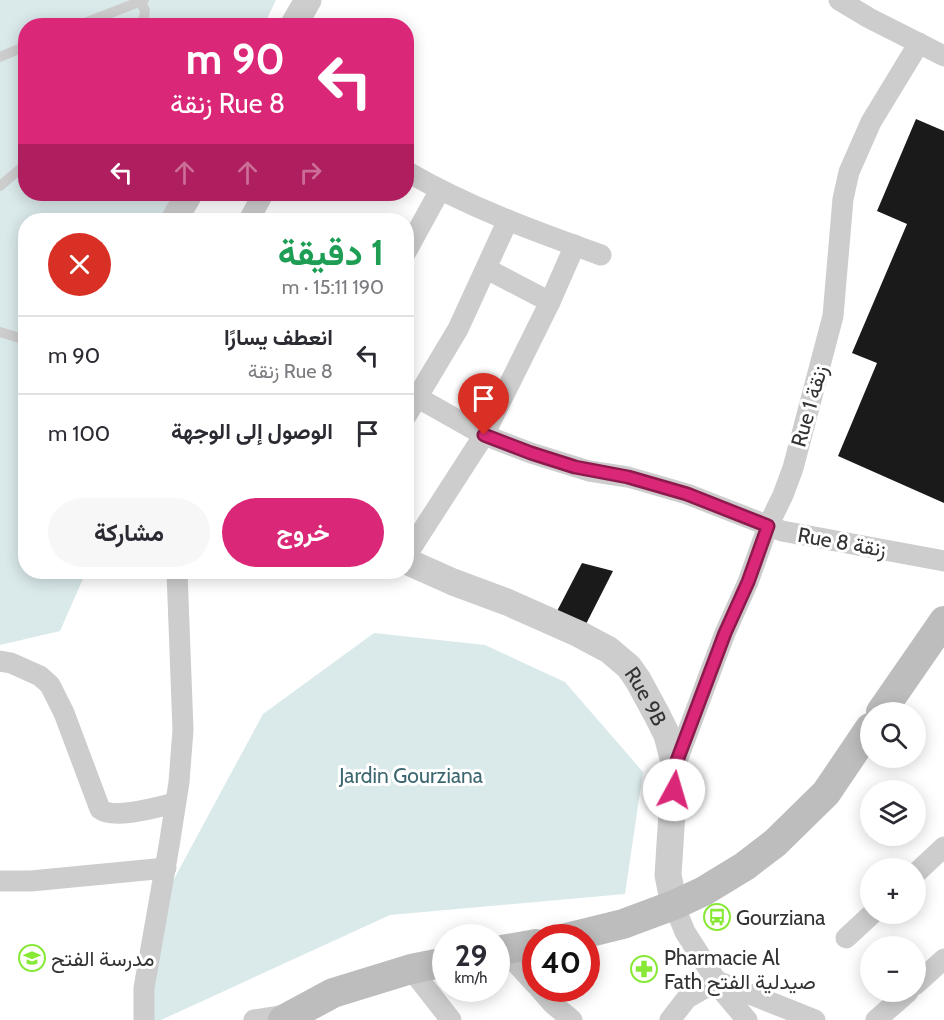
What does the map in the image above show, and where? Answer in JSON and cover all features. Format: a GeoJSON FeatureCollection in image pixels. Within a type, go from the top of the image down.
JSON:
{"type":"FeatureCollection","features":[{"type":"Feature","properties":{"kind":"main road"},"geometry":{"type":"LineString","coordinates":[[888,702],[944,621]]}},
{"type":"Feature","properties":{"kind":"main road"},"geometry":{"type":"LineString","coordinates":[[600,930],[624,924],[674,905],[704,891],[745,866],[775,843],[826,793],[860,743]]}},
{"type":"Feature","properties":{"kind":"main road"},"geometry":{"type":"LineString","coordinates":[[288,1017],[333,993],[432,965]]}},
{"type":"Feature","properties":{"kind":"street"},"geometry":{"type":"LineString","coordinates":[[298,18],[308,0]]}},
{"type":"Feature","properties":{"kind":"street"},"geometry":{"type":"LineString","coordinates":[[840,0],[869,18],[944,57]]}},
{"type":"Feature","properties":{"kind":"street","name":"Rue 1 زنقة"},"geometry":{"type":"LineString","coordinates":[[675,766],[725,633],[748,582],[768,526],[793,468],[807,408],[829,336],[835,301],[843,199],[849,171],[871,122],[919,43]]}},
{"type":"Feature","properties":{"kind":"street"},"geometry":{"type":"LineString","coordinates":[[414,175],[440,190],[507,220],[601,255]]}},
{"type":"Feature","properties":{"kind":"street"},"geometry":{"type":"LineString","coordinates":[[414,237],[440,190]]}},
{"type":"Feature","properties":{"kind":"street"},"geometry":{"type":"LineString","coordinates":[[414,391],[458,328],[487,269],[507,220]]}},
{"type":"Feature","properties":{"kind":"street"},"geometry":{"type":"LineString","coordinates":[[414,546],[484,435],[575,246]]}},
{"type":"Feature","properties":{"kind":"street"},"geometry":{"type":"LineString","coordinates":[[487,269],[550,302]]}},
{"type":"Feature","properties":{"kind":"street","name":"Rue 8 زنقة"},"geometry":{"type":"LineString","coordinates":[[414,395],[484,435],[575,467],[628,477],[687,494],[782,531],[944,561]]}},
{"type":"Feature","properties":{"kind":"street","name":"Rue 9B"},"geometry":{"type":"LineString","coordinates":[[414,563],[453,582],[518,606],[579,634],[614,654],[629,667],[667,735],[675,766],[668,875],[674,905],[685,932],[743,1019]]}},
{"type":"Feature","properties":{"kind":"street"},"geometry":{"type":"LineString","coordinates":[[144,1020],[144,988],[179,782],[183,730],[177,579]]}},
{"type":"Feature","properties":{"kind":"street"},"geometry":{"type":"LineString","coordinates":[[0,661],[40,675],[50,685],[64,713],[100,808],[105,813],[175,804]]}},
{"type":"Feature","properties":{"kind":"street"},"geometry":{"type":"LineString","coordinates":[[926,864],[944,847]]}},
{"type":"Feature","properties":{"kind":"street"},"geometry":{"type":"LineString","coordinates":[[0,881],[31,881],[166,868]]}},
{"type":"Feature","properties":{"kind":"street"},"geometry":{"type":"LineString","coordinates":[[846,939],[862,924]]}},
{"type":"Feature","properties":{"kind":"street"},"geometry":{"type":"LineString","coordinates":[[926,975],[944,959]]}},
{"type":"Feature","properties":{"kind":"street"},"geometry":{"type":"LineString","coordinates":[[510,960],[522,972]]}},
{"type":"Feature","properties":{"kind":"street"},"geometry":{"type":"LineString","coordinates":[[411,969],[451,1020]]}},
{"type":"Feature","properties":{"kind":"street"},"geometry":{"type":"LineString","coordinates":[[670,1020],[687,998],[717,981],[815,1020]]}},
{"type":"Feature","properties":{"kind":"street"},"geometry":{"type":"LineString","coordinates":[[551,1002],[572,1020]]}},
{"type":"Feature","properties":{"kind":"street"},"geometry":{"type":"LineString","coordinates":[[876,1020],[897,1002]]}},
{"type":"Feature","properties":{"kind":"street"},"geometry":{"type":"LineString","coordinates":[[254,1020],[288,1017]]}},
{"type":"Feature","properties":{"kind":"lane"},"geometry":{"type":"LineString","coordinates":[[98,18],[142,1],[145,10],[144,18]]}},
{"type":"Feature","properties":{"kind":"lane"},"geometry":{"type":"LineString","coordinates":[[0,57],[18,49]]}},
{"type":"Feature","properties":{"kind":"lane"},"geometry":{"type":"LineString","coordinates":[[0,186],[18,171]]}},
{"type":"Feature","properties":{"kind":"lane"},"geometry":{"type":"LineString","coordinates":[[0,332],[18,338]]}},
{"type":"Feature","properties":{"kind":"green space"},"geometry":{"type":"Polygon","coordinates":[[[0,0],[276,0],[267,18],[18,18],[18,201],[176,201],[170,213],[18,213],[18,579],[83,579],[60,631],[0,645],[0,0]]]}},
{"type":"Feature","properties":{"kind":"green space","name":"Jardin Gourziana"},"geometry":{"type":"Polygon","coordinates":[[[374,633],[485,645],[565,682],[643,772],[625,894],[390,915],[161,1020],[152,1020],[147,929],[263,714],[374,633]]]}},
{"type":"Feature","properties":{"kind":"building"},"geometry":{"type":"Polygon","coordinates":[[[916,119],[944,131],[944,503],[838,456],[877,363],[852,353],[907,224],[877,211],[916,119]]]}},
{"type":"Feature","properties":{"kind":"building"},"geometry":{"type":"Polygon","coordinates":[[[582,563],[613,571],[584,628],[555,615],[582,563]]]}},
{"type":"Feature","properties":{"kind":"place","name":"Gourziana"},"geometry":{"type":"Point","coordinates":[717,917]}},
{"type":"Feature","properties":{"kind":"place","name":"مدرسة الفتح"},"geometry":{"type":"Point","coordinates":[32,958]}},
{"type":"Feature","properties":{"kind":"place","name":"Pharmacie Al Fath صيدلية الفتح"},"geometry":{"type":"Point","coordinates":[644,969]}},
{"type":"Feature","properties":{"kind":"route"},"geometry":{"type":"LineString","coordinates":[[484,435],[575,467],[628,477],[687,494],[768,526],[675,766],[674,790]]}}]}
